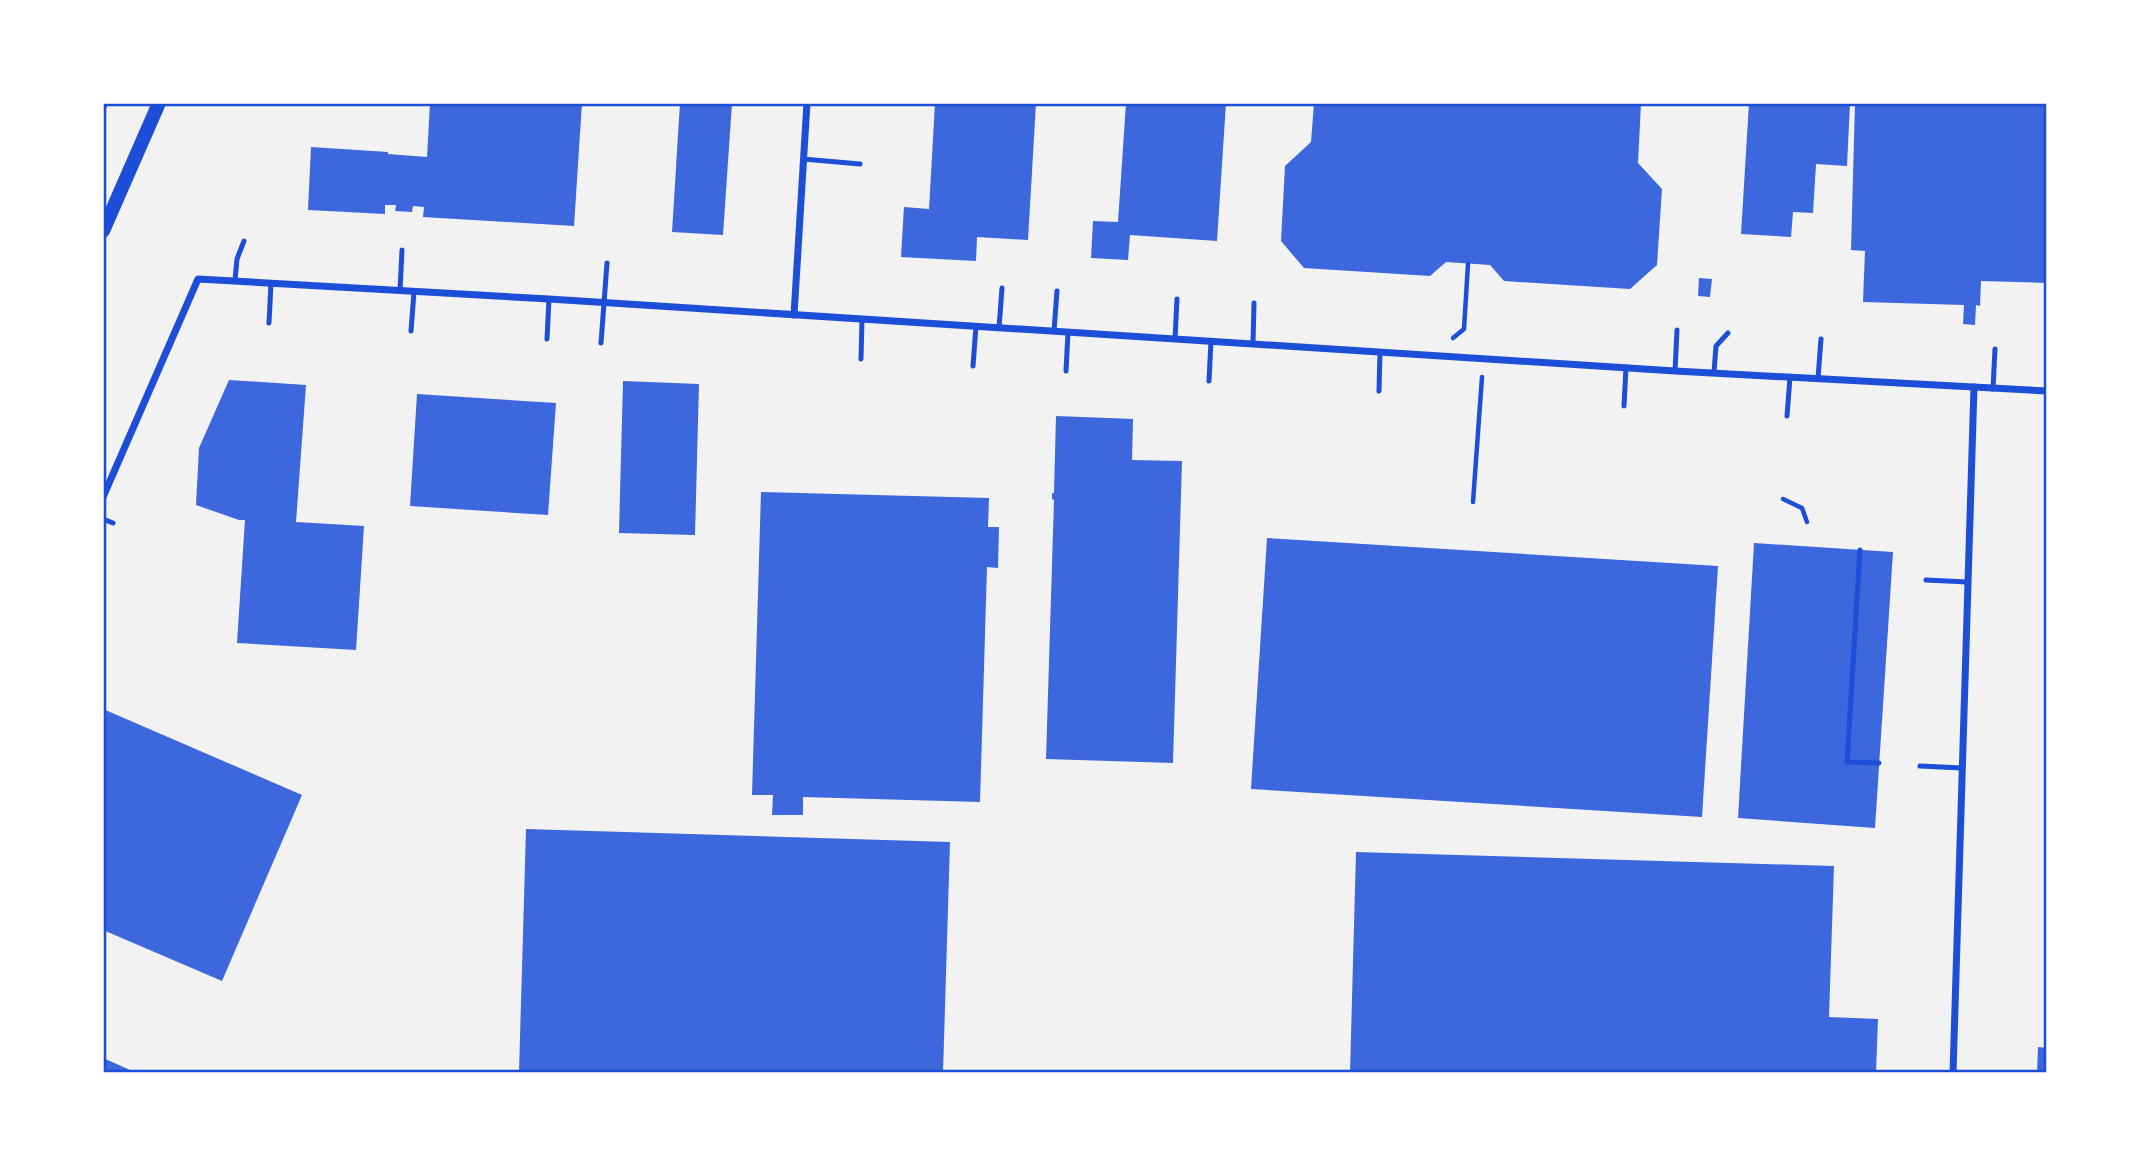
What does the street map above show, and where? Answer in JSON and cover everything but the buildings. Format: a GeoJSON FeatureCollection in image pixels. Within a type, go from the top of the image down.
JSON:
{"type":"FeatureCollection","features":[{"type":"Feature","properties":{"kind":"main road"},"geometry":{"type":"LineString","coordinates":[[103,231],[159,103]]}},
{"type":"Feature","properties":{"kind":"street"},"geometry":{"type":"LineString","coordinates":[[794,315],[807,103]]}},
{"type":"Feature","properties":{"kind":"street"},"geometry":{"type":"LineString","coordinates":[[103,497],[198,279],[603,302],[1675,371],[2047,391]]}},
{"type":"Feature","properties":{"kind":"street"},"geometry":{"type":"LineString","coordinates":[[1953,1073],[1974,387]]}},
{"type":"Feature","properties":{"kind":"lane"},"geometry":{"type":"LineString","coordinates":[[803,159],[860,163]]}},
{"type":"Feature","properties":{"kind":"lane"},"geometry":{"type":"LineString","coordinates":[[235,280],[237,260],[244,241]]}},
{"type":"Feature","properties":{"kind":"lane"},"geometry":{"type":"LineString","coordinates":[[400,291],[402,250]]}},
{"type":"Feature","properties":{"kind":"lane"},"geometry":{"type":"LineString","coordinates":[[601,343],[607,263]]}},
{"type":"Feature","properties":{"kind":"lane"},"geometry":{"type":"LineString","coordinates":[[269,323],[271,282]]}},
{"type":"Feature","properties":{"kind":"lane"},"geometry":{"type":"LineString","coordinates":[[999,328],[1002,288]]}},
{"type":"Feature","properties":{"kind":"lane"},"geometry":{"type":"LineString","coordinates":[[1054,331],[1057,291]]}},
{"type":"Feature","properties":{"kind":"lane"},"geometry":{"type":"LineString","coordinates":[[411,331],[414,292]]}},
{"type":"Feature","properties":{"kind":"lane"},"geometry":{"type":"LineString","coordinates":[[547,339],[549,299]]}},
{"type":"Feature","properties":{"kind":"lane"},"geometry":{"type":"LineString","coordinates":[[1175,339],[1177,299]]}},
{"type":"Feature","properties":{"kind":"lane"},"geometry":{"type":"LineString","coordinates":[[1253,343],[1254,303]]}},
{"type":"Feature","properties":{"kind":"lane"},"geometry":{"type":"LineString","coordinates":[[861,359],[862,319]]}},
{"type":"Feature","properties":{"kind":"lane"},"geometry":{"type":"LineString","coordinates":[[973,366],[976,326]]}},
{"type":"Feature","properties":{"kind":"lane"},"geometry":{"type":"LineString","coordinates":[[1675,371],[1677,330]]}},
{"type":"Feature","properties":{"kind":"lane"},"geometry":{"type":"LineString","coordinates":[[1066,371],[1068,332]]}},
{"type":"Feature","properties":{"kind":"lane"},"geometry":{"type":"LineString","coordinates":[[1714,372],[1716,346],[1728,333]]}},
{"type":"Feature","properties":{"kind":"lane"},"geometry":{"type":"LineString","coordinates":[[1818,379],[1821,338]]}},
{"type":"Feature","properties":{"kind":"lane"},"geometry":{"type":"LineString","coordinates":[[1209,381],[1211,341]]}},
{"type":"Feature","properties":{"kind":"lane"},"geometry":{"type":"LineString","coordinates":[[1993,389],[1995,349]]}},
{"type":"Feature","properties":{"kind":"lane"},"geometry":{"type":"LineString","coordinates":[[1379,391],[1380,352]]}},
{"type":"Feature","properties":{"kind":"lane"},"geometry":{"type":"LineString","coordinates":[[1624,406],[1626,367]]}},
{"type":"Feature","properties":{"kind":"lane"},"geometry":{"type":"LineString","coordinates":[[1787,416],[1790,377]]}},
{"type":"Feature","properties":{"kind":"lane"},"geometry":{"type":"LineString","coordinates":[[103,519],[113,523]]}},
{"type":"Feature","properties":{"kind":"lane"},"geometry":{"type":"LineString","coordinates":[[1860,550],[1847,762],[1879,763]]}},
{"type":"Feature","properties":{"kind":"lane"},"geometry":{"type":"LineString","coordinates":[[1926,580],[1967,582]]}},
{"type":"Feature","properties":{"kind":"lane"},"geometry":{"type":"LineString","coordinates":[[1920,766],[1962,768]]}},
{"type":"Feature","properties":{"kind":"path"},"geometry":{"type":"LineString","coordinates":[[103,110],[106,103]]}},
{"type":"Feature","properties":{"kind":"path"},"geometry":{"type":"LineString","coordinates":[[1464,330],[1468,264]]}},
{"type":"Feature","properties":{"kind":"path"},"geometry":{"type":"LineString","coordinates":[[1457,334],[1464,330]]}},
{"type":"Feature","properties":{"kind":"path"},"geometry":{"type":"LineString","coordinates":[[1464,330],[1470,334]]}},
{"type":"Feature","properties":{"kind":"path"},"geometry":{"type":"LineString","coordinates":[[1473,502],[1482,372]]}},
{"type":"Feature","properties":{"kind":"path"},"geometry":{"type":"LineString","coordinates":[[1783,499],[1802,508],[1807,522]]}}]}
